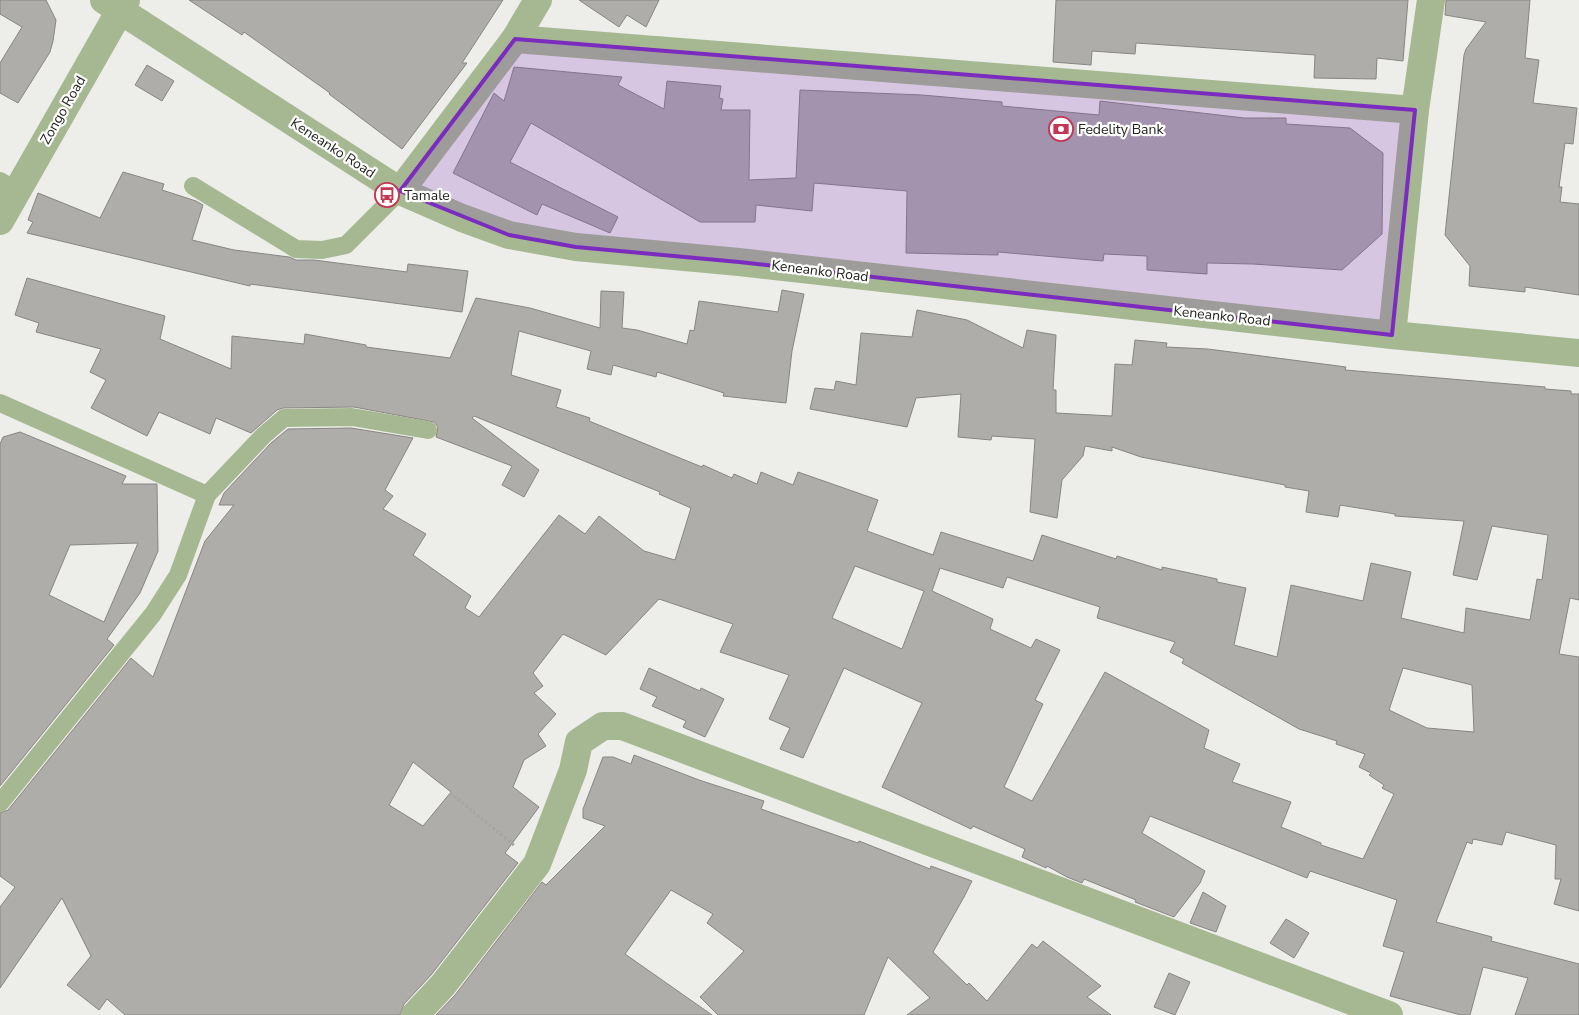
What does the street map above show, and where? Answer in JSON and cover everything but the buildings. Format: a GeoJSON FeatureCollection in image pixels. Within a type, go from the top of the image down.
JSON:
{"type":"FeatureCollection","features":[{"type":"Feature","properties":{"kind":"street"},"geometry":{"type":"LineString","coordinates":[[400,190],[515,39],[538,0]]}},
{"type":"Feature","properties":{"kind":"street"},"geometry":{"type":"LineString","coordinates":[[1392,336],[1415,110],[1430,0]]}},
{"type":"Feature","properties":{"kind":"street","name":"Zongo Road"},"geometry":{"type":"LineString","coordinates":[[0,220],[9,186],[117,3]]}},
{"type":"Feature","properties":{"kind":"street","name":"Keneanko Road"},"geometry":{"type":"LineString","coordinates":[[117,3],[400,190],[462,218],[509,235],[576,247],[739,262],[1392,336],[1579,353]]}},
{"type":"Feature","properties":{"kind":"street"},"geometry":{"type":"LineString","coordinates":[[515,39],[1415,110]]}},
{"type":"Feature","properties":{"kind":"street"},"geometry":{"type":"LineString","coordinates":[[415,1015],[443,985],[536,864],[573,770],[579,742],[603,726],[622,726],[1389,1015]]}},
{"type":"Feature","properties":{"kind":"lane"},"geometry":{"type":"LineString","coordinates":[[193,186],[296,249],[322,250],[346,245],[400,190]]}},
{"type":"Feature","properties":{"kind":"lane"},"geometry":{"type":"LineString","coordinates":[[0,403],[207,495]]}},
{"type":"Feature","properties":{"kind":"lane"},"geometry":{"type":"LineString","coordinates":[[0,803],[153,614],[178,575],[207,495],[264,435],[284,418],[352,417],[428,430]]}},
{"type":"Feature","properties":{"kind":"path"},"geometry":{"type":"LineString","coordinates":[[450,793],[536,864]]}},
{"type":"Feature","properties":{"kind":"highlighted area"},"geometry":{"type":"Polygon","coordinates":[[[515,39],[1415,110],[1392,335],[739,262],[576,247],[509,235],[400,191],[515,39]]]}},
{"type":"Feature","properties":{"kind":"place","name":"Fedelity Bank"},"geometry":{"type":"Point","coordinates":[1061,129]}},
{"type":"Feature","properties":{"kind":"place","name":"Tamale"},"geometry":{"type":"Point","coordinates":[387,195]}}]}
